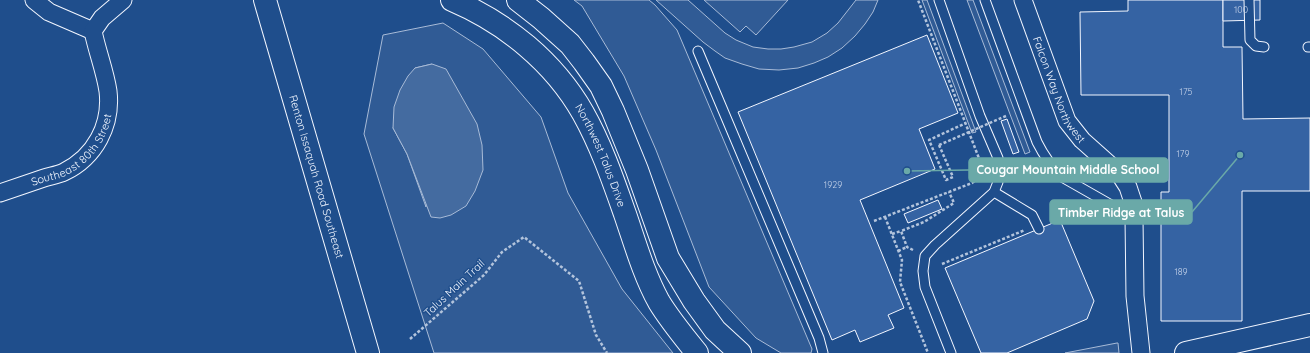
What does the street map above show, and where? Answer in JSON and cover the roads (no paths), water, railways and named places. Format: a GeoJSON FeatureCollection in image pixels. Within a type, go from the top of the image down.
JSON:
{"type":"FeatureCollection","features":[{"type":"Feature","properties":{"kind":"street"},"geometry":{"type":"LineString","coordinates":[[34,0],[49,12],[93,31],[102,18],[123,0]]}},
{"type":"Feature","properties":{"kind":"street","name":"Renton Issaquah Road Southeast"},"geometry":{"type":"LineString","coordinates":[[265,0],[368,353]]}},
{"type":"Feature","properties":{"kind":"street","name":"Northwest Talus Drive"},"geometry":{"type":"LineString","coordinates":[[452,0],[485,16],[515,35],[546,64],[583,112],[618,194],[645,271],[659,301],[678,330],[697,353]]}},
{"type":"Feature","properties":{"kind":"street"},"geometry":{"type":"LineString","coordinates":[[518,0],[570,44],[601,86],[638,170],[668,258],[694,301],[715,330],[740,353]]}},
{"type":"Feature","properties":{"kind":"street","name":"Falcon Way Northwest"},"geometry":{"type":"LineString","coordinates":[[1023,0],[1067,121],[1082,140],[1119,173],[1128,187],[1133,202],[1135,296],[1141,353]]}},
{"type":"Feature","properties":{"kind":"street","name":"Southeast 80th Street"},"geometry":{"type":"LineString","coordinates":[[0,193],[64,172],[91,152],[100,139],[108,108],[108,91],[93,31]]}},
{"type":"Feature","properties":{"kind":"street"},"geometry":{"type":"LineString","coordinates":[[1186,353],[1310,325]]}},
{"type":"Feature","properties":{"kind":"lane"},"geometry":{"type":"LineString","coordinates":[[939,0],[980,116],[998,158],[999,168],[998,182],[994,192],[935,245],[925,256],[923,271],[926,287],[951,353]]}},
{"type":"Feature","properties":{"kind":"lane"},"geometry":{"type":"LineString","coordinates":[[985,0],[1038,142],[1044,156],[1052,168],[1062,177],[1134,218]]}},
{"type":"Feature","properties":{"kind":"lane"},"geometry":{"type":"LineString","coordinates":[[1250,0],[1250,40],[1256,46],[1264,47]]}},
{"type":"Feature","properties":{"kind":"lane"},"geometry":{"type":"LineString","coordinates":[[698,51],[819,338],[823,353]]}},
{"type":"Feature","properties":{"kind":"lane"},"geometry":{"type":"LineString","coordinates":[[994,192],[1032,215],[1039,229]]}},
{"type":"Feature","properties":{"kind":"place","name":"Timber Ridge at Talus"},"geometry":{"type":"Point","coordinates":[1240,155]}},
{"type":"Feature","properties":{"kind":"place","name":"Cougar Mountain Middle School"},"geometry":{"type":"Point","coordinates":[907,171]}}]}
